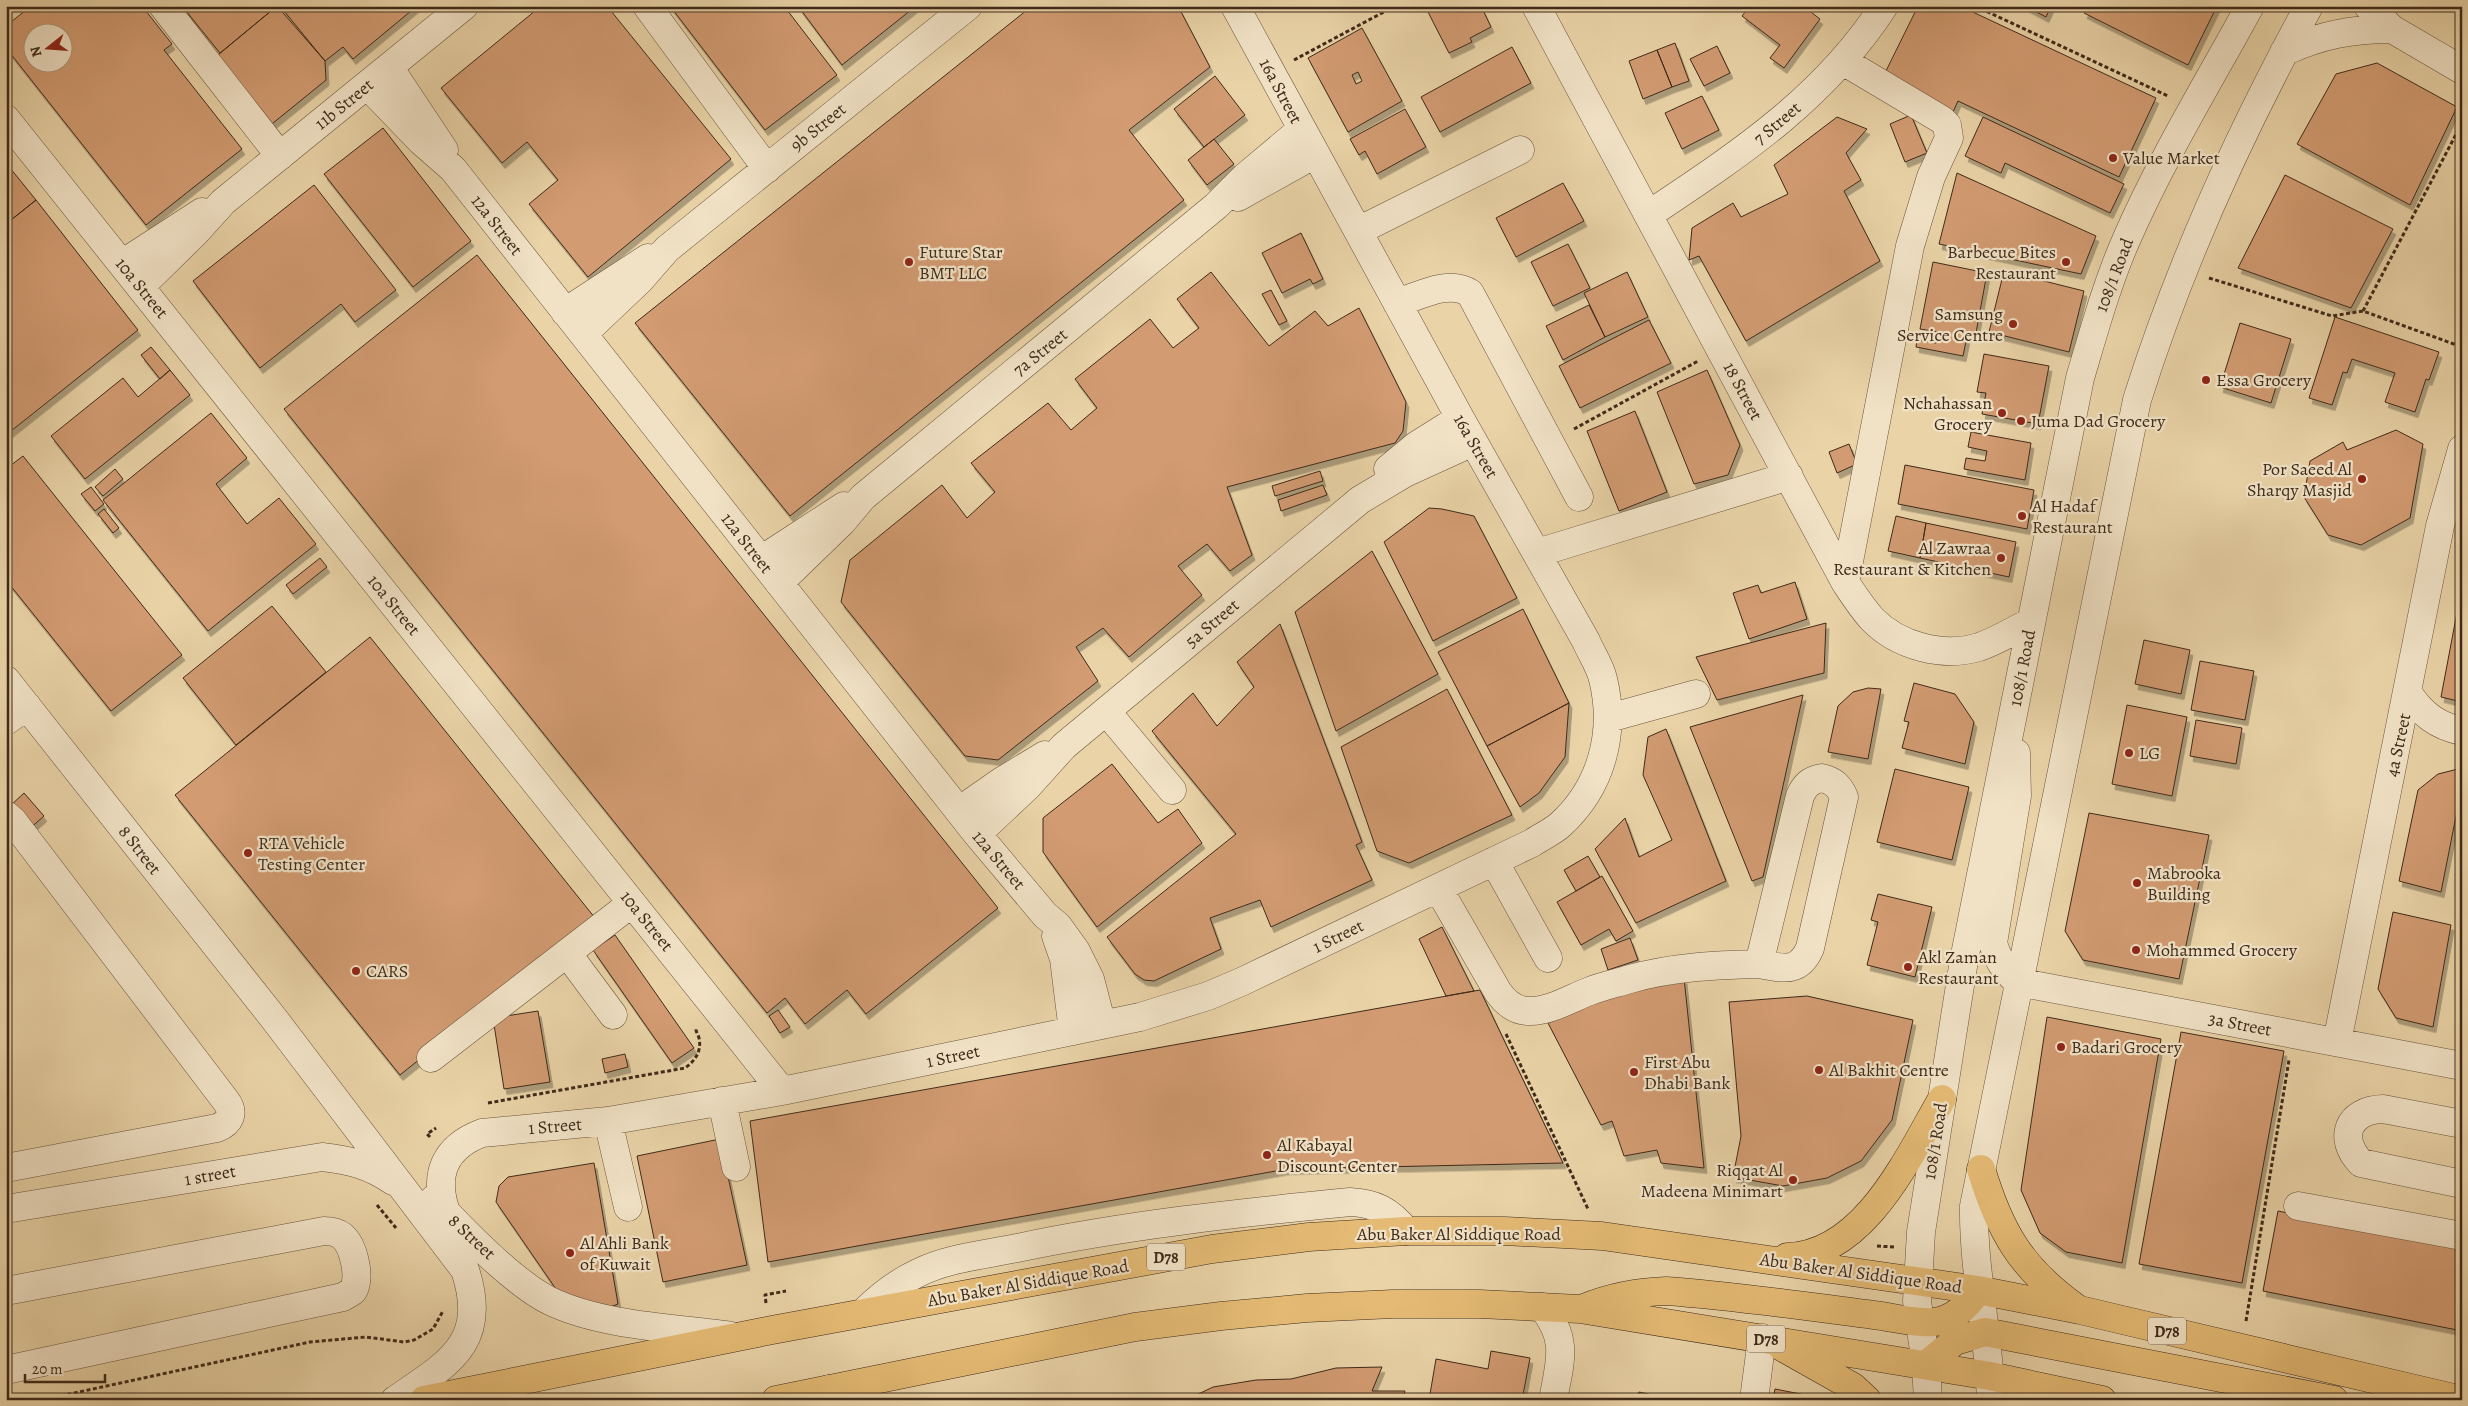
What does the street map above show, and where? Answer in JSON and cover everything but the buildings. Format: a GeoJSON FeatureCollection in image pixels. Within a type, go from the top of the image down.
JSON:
{"type":"FeatureCollection","features":[{"type":"Feature","properties":{"kind":"main road"},"geometry":{"type":"LineString","coordinates":[[1754,1257],[1791,1256],[1825,1247],[1855,1229],[1878,1204],[1942,1099]]}},
{"type":"Feature","properties":{"kind":"main road"},"geometry":{"type":"LineString","coordinates":[[1980,1169],[1993,1209],[2013,1245],[2032,1270],[2055,1292],[2080,1310]]}},
{"type":"Feature","properties":{"kind":"main road","name":"Abu Baker Al Siddique Road"},"geometry":{"type":"LineString","coordinates":[[424,1400],[738,1337],[1212,1249],[1309,1237],[1406,1231],[1504,1231],[1602,1236],[1916,1280],[2080,1310],[2462,1400]]}},
{"type":"Feature","properties":{"kind":"main road"},"geometry":{"type":"LineString","coordinates":[[1580,1309],[1636,1292],[1666,1290],[1871,1314],[1919,1322],[1935,1322],[1953,1316],[1968,1304],[1978,1290]]}},
{"type":"Feature","properties":{"kind":"main road","name":"D78"},"geometry":{"type":"LineString","coordinates":[[776,1400],[1135,1327],[1307,1308],[1394,1304],[1580,1309],[1926,1365],[1991,1388],[2102,1400]]}},
{"type":"Feature","properties":{"kind":"main road"},"geometry":{"type":"LineString","coordinates":[[1926,1365],[1955,1341],[1985,1332],[2334,1400]]}},
{"type":"Feature","properties":{"kind":"main road"},"geometry":{"type":"LineString","coordinates":[[1766,1339],[1852,1387],[1867,1400]]}},
{"type":"Feature","properties":{"kind":"main road"},"geometry":{"type":"LineString","coordinates":[[2388,1400],[2416,1390]]}},
{"type":"Feature","properties":{"kind":"street"},"geometry":{"type":"LineString","coordinates":[[163,6],[280,156]]}},
{"type":"Feature","properties":{"kind":"street","name":"11b Street"},"geometry":{"type":"LineString","coordinates":[[140,287],[195,233],[223,202],[464,6]]}},
{"type":"Feature","properties":{"kind":"street"},"geometry":{"type":"LineString","coordinates":[[647,6],[767,168]]}},
{"type":"Feature","properties":{"kind":"street","name":"9b Street"},"geometry":{"type":"LineString","coordinates":[[583,334],[640,280],[667,249],[968,6]]}},
{"type":"Feature","properties":{"kind":"street","name":"16a Street"},"geometry":{"type":"LineString","coordinates":[[1235,6],[1473,442],[1586,641],[1603,677],[1609,718],[1604,758],[1587,795],[1560,825],[1532,843],[1494,860]]}},
{"type":"Feature","properties":{"kind":"street","name":"18 Street"},"geometry":{"type":"LineString","coordinates":[[1536,6],[1845,582],[1872,620],[1895,637],[1922,648],[1950,651],[1978,647],[2031,622]]}},
{"type":"Feature","properties":{"kind":"street","name":"7 Street"},"geometry":{"type":"LineString","coordinates":[[1648,215],[1767,133],[1843,61],[1884,6]]}},
{"type":"Feature","properties":{"kind":"street","name":"108/1 Road"},"geometry":{"type":"LineString","coordinates":[[1928,1400],[1916,1280],[1918,1248],[1964,960],[2080,378],[2101,308],[2142,205],[2158,172],[2250,6]]}},
{"type":"Feature","properties":{"kind":"street"},"geometry":{"type":"LineString","coordinates":[[1991,1388],[1978,1290],[1974,1206],[2137,400],[2158,334],[2182,269],[2284,52],[2308,6]]}},
{"type":"Feature","properties":{"kind":"street"},"geometry":{"type":"LineString","coordinates":[[2368,6],[2392,29],[2462,70]]}},
{"type":"Feature","properties":{"kind":"street"},"geometry":{"type":"LineString","coordinates":[[2284,52],[2309,40],[2336,32],[2392,29]]}},
{"type":"Feature","properties":{"kind":"street"},"geometry":{"type":"LineString","coordinates":[[1843,61],[1942,120],[1949,131],[1920,211],[1910,246],[1845,582]]}},
{"type":"Feature","properties":{"kind":"street","name":"12a Street"},"geometry":{"type":"LineString","coordinates":[[389,67],[429,126],[453,169],[958,811],[1045,915],[1068,938],[1084,965],[1102,1025]]}},
{"type":"Feature","properties":{"kind":"street","name":"12a Street"},"geometry":{"type":"LineString","coordinates":[[367,85],[416,137],[453,169]]}},
{"type":"Feature","properties":{"kind":"street","name":"10a Street"},"geometry":{"type":"LineString","coordinates":[[6,119],[782,1091]]}},
{"type":"Feature","properties":{"kind":"street","name":"7a Street"},"geometry":{"type":"LineString","coordinates":[[779,583],[842,522],[863,497],[1216,206],[1246,176],[1302,129]]}},
{"type":"Feature","properties":{"kind":"street"},"geometry":{"type":"LineString","coordinates":[[1358,231],[1520,150]]}},
{"type":"Feature","properties":{"kind":"street","name":"7a Street"},"geometry":{"type":"LineString","coordinates":[[1216,206],[1255,189],[1315,154]]}},
{"type":"Feature","properties":{"kind":"street","name":"11b Street"},"geometry":{"type":"LineString","coordinates":[[122,264],[186,221],[223,202]]}},
{"type":"Feature","properties":{"kind":"street","name":"9b Street"},"geometry":{"type":"LineString","coordinates":[[565,312],[629,268],[667,249]]}},
{"type":"Feature","properties":{"kind":"street"},"geometry":{"type":"LineString","coordinates":[[1397,303],[1452,286],[1462,288],[1470,293],[1579,497]]}},
{"type":"Feature","properties":{"kind":"street","name":"5a Street"},"geometry":{"type":"LineString","coordinates":[[977,834],[1027,787],[1064,746],[1360,500],[1401,458],[1460,418]]}},
{"type":"Feature","properties":{"kind":"street","name":"5a Street"},"geometry":{"type":"LineString","coordinates":[[1360,500],[1405,473],[1473,442]]}},
{"type":"Feature","properties":{"kind":"street","name":"4a Street"},"geometry":{"type":"LineString","coordinates":[[2337,1042],[2440,526],[2462,449]]}},
{"type":"Feature","properties":{"kind":"street"},"geometry":{"type":"LineString","coordinates":[[1537,553],[1789,476]]}},
{"type":"Feature","properties":{"kind":"street","name":"7a Street"},"geometry":{"type":"LineString","coordinates":[[761,560],[823,518],[863,497]]}},
{"type":"Feature","properties":{"kind":"street","name":"8 Street"},"geometry":{"type":"LineString","coordinates":[[6,680],[16,714],[275,1020],[446,1212],[527,1287],[550,1301],[598,1318],[738,1337]]}},
{"type":"Feature","properties":{"kind":"street"},"geometry":{"type":"LineString","coordinates":[[2408,693],[2426,715],[2437,723],[2462,731]]}},
{"type":"Feature","properties":{"kind":"street"},"geometry":{"type":"LineString","coordinates":[[1609,718],[1696,694]]}},
{"type":"Feature","properties":{"kind":"street"},"geometry":{"type":"LineString","coordinates":[[1106,711],[1172,790]]}},
{"type":"Feature","properties":{"kind":"street"},"geometry":{"type":"LineString","coordinates":[[2010,726],[2017,764],[2017,796],[1993,943],[1997,958],[2006,972],[2018,982]]}},
{"type":"Feature","properties":{"kind":"street","name":"5a Street"},"geometry":{"type":"LineString","coordinates":[[958,811],[1026,765],[1064,746]]}},
{"type":"Feature","properties":{"kind":"street"},"geometry":{"type":"LineString","coordinates":[[1438,888],[1498,992],[1515,1008],[1527,1011],[1539,1011],[1591,990],[1632,978],[1674,970],[1716,965],[1759,964],[1788,969],[1798,965],[1806,958],[1810,948],[1843,808],[1844,797],[1840,788],[1832,781],[1822,778],[1812,780],[1804,786],[1800,796],[1759,964]]}},
{"type":"Feature","properties":{"kind":"street"},"geometry":{"type":"LineString","coordinates":[[6,815],[13,821],[231,1107],[229,1121],[216,1128],[6,1168]]}},
{"type":"Feature","properties":{"kind":"street"},"geometry":{"type":"LineString","coordinates":[[1494,860],[1548,958]]}},
{"type":"Feature","properties":{"kind":"street","name":"1 Street"},"geometry":{"type":"LineString","coordinates":[[446,1212],[440,1196],[440,1179],[445,1163],[454,1149],[467,1139],[482,1133],[608,1121],[782,1091],[1102,1025],[1174,1007],[1232,986],[1494,860]]}},
{"type":"Feature","properties":{"kind":"street"},"geometry":{"type":"LineString","coordinates":[[431,1058],[632,903]]}},
{"type":"Feature","properties":{"kind":"street","name":"12a Street"},"geometry":{"type":"LineString","coordinates":[[1045,915],[1064,960],[1073,1031]]}},
{"type":"Feature","properties":{"kind":"street"},"geometry":{"type":"LineString","coordinates":[[567,953],[613,1016]]}},
{"type":"Feature","properties":{"kind":"street","name":"3a Street"},"geometry":{"type":"LineString","coordinates":[[2018,982],[2462,1066]]}},
{"type":"Feature","properties":{"kind":"street","name":"8 Street"},"geometry":{"type":"LineString","coordinates":[[275,1020],[465,1270],[472,1292],[473,1316],[467,1338],[454,1358],[394,1400]]}},
{"type":"Feature","properties":{"kind":"street"},"geometry":{"type":"LineString","coordinates":[[722,1101],[736,1167]]}},
{"type":"Feature","properties":{"kind":"street"},"geometry":{"type":"LineString","coordinates":[[2462,1124],[2382,1109],[2369,1109],[2357,1116],[2349,1126],[2347,1140],[2351,1153],[2361,1163],[2462,1184]]}},
{"type":"Feature","properties":{"kind":"street"},"geometry":{"type":"LineString","coordinates":[[608,1121],[628,1207]]}},
{"type":"Feature","properties":{"kind":"street","name":"1 street"},"geometry":{"type":"LineString","coordinates":[[6,1209],[322,1158],[352,1160],[379,1171],[406,1191]]}},
{"type":"Feature","properties":{"kind":"street"},"geometry":{"type":"LineString","coordinates":[[864,1313],[898,1283],[919,1272],[941,1264],[1042,1243],[1144,1226],[1350,1202],[1366,1202],[1382,1208],[1396,1217],[1406,1231]]}},
{"type":"Feature","properties":{"kind":"street"},"geometry":{"type":"LineString","coordinates":[[2298,1206],[2462,1236]]}},
{"type":"Feature","properties":{"kind":"street"},"geometry":{"type":"LineString","coordinates":[[6,1291],[324,1230],[337,1233],[348,1242],[357,1279],[353,1291],[343,1297],[6,1370]]}},
{"type":"Feature","properties":{"kind":"street"},"geometry":{"type":"LineString","coordinates":[[1542,1307],[1557,1328],[1561,1341],[1562,1354],[1553,1400]]}},
{"type":"Feature","properties":{"kind":"street"},"geometry":{"type":"LineString","coordinates":[[1754,1400],[1766,1339]]}},
{"type":"Feature","properties":{"kind":"street"},"geometry":{"type":"LineString","coordinates":[[829,1389],[867,1400]]}},
{"type":"Feature","properties":{"kind":"path"},"geometry":{"type":"LineString","coordinates":[[1271,72],[1395,6]]}},
{"type":"Feature","properties":{"kind":"path"},"geometry":{"type":"LineString","coordinates":[[1975,6],[2194,108]]}},
{"type":"Feature","properties":{"kind":"path"},"geometry":{"type":"LineString","coordinates":[[2363,311],[2462,123]]}},
{"type":"Feature","properties":{"kind":"path"},"geometry":{"type":"LineString","coordinates":[[2182,269],[2332,316],[2363,311],[2462,347]]}},
{"type":"Feature","properties":{"kind":"path"},"geometry":{"type":"LineString","coordinates":[[1550,442],[1720,349]]}},
{"type":"Feature","properties":{"kind":"path"},"geometry":{"type":"LineString","coordinates":[[1515,1008],[1505,1030],[1507,1041],[1602,1236]]}},
{"type":"Feature","properties":{"kind":"path"},"geometry":{"type":"LineString","coordinates":[[2241,1348],[2294,1034]]}},
{"type":"Feature","properties":{"kind":"path"},"geometry":{"type":"LineString","coordinates":[[765,1294],[786,1291]]}},
{"type":"Feature","properties":{"kind":"place","name":"Value Market"},"geometry":{"type":"Point","coordinates":[2113,158]}},
{"type":"Feature","properties":{"kind":"place","name":"Future Star BMT LLC"},"geometry":{"type":"Point","coordinates":[909,262]}},
{"type":"Feature","properties":{"kind":"place","name":"Barbecue Bites Restaurant"},"geometry":{"type":"Point","coordinates":[2066,262]}},
{"type":"Feature","properties":{"kind":"place","name":"Samsung Service Centre"},"geometry":{"type":"Point","coordinates":[2013,324]}},
{"type":"Feature","properties":{"kind":"place","name":"Essa Grocery"},"geometry":{"type":"Point","coordinates":[2206,380]}},
{"type":"Feature","properties":{"kind":"place","name":"Nchahassan Grocery"},"geometry":{"type":"Point","coordinates":[2002,413]}},
{"type":"Feature","properties":{"kind":"place","name":"Juma Dad Grocery"},"geometry":{"type":"Point","coordinates":[2021,421]}},
{"type":"Feature","properties":{"kind":"place","name":"Por Saeed Al Sharqy Masjid"},"geometry":{"type":"Point","coordinates":[2362,479]}},
{"type":"Feature","properties":{"kind":"place","name":"Al Hadaf Restaurant"},"geometry":{"type":"Point","coordinates":[2022,516]}},
{"type":"Feature","properties":{"kind":"place","name":"Al Zawraa Restaurant & Kitchen"},"geometry":{"type":"Point","coordinates":[2001,558]}},
{"type":"Feature","properties":{"kind":"place","name":"LG"},"geometry":{"type":"Point","coordinates":[2129,753]}},
{"type":"Feature","properties":{"kind":"place","name":"RTA Vehicle Testing Center"},"geometry":{"type":"Point","coordinates":[248,853]}},
{"type":"Feature","properties":{"kind":"place","name":"Mabrooka Building"},"geometry":{"type":"Point","coordinates":[2137,883]}},
{"type":"Feature","properties":{"kind":"place","name":"Mohammed Grocery"},"geometry":{"type":"Point","coordinates":[2136,950]}},
{"type":"Feature","properties":{"kind":"place","name":"Akl Zaman Restaurant"},"geometry":{"type":"Point","coordinates":[1908,967]}},
{"type":"Feature","properties":{"kind":"place","name":"CARS"},"geometry":{"type":"Point","coordinates":[356,971]}},
{"type":"Feature","properties":{"kind":"place","name":"Badari Grocery"},"geometry":{"type":"Point","coordinates":[2061,1047]}},
{"type":"Feature","properties":{"kind":"place","name":"Al Bakhit Centre"},"geometry":{"type":"Point","coordinates":[1819,1070]}},
{"type":"Feature","properties":{"kind":"place","name":"First Abu Dhabi Bank"},"geometry":{"type":"Point","coordinates":[1634,1072]}},
{"type":"Feature","properties":{"kind":"place","name":"Al Kabayal Discount Center"},"geometry":{"type":"Point","coordinates":[1267,1155]}},
{"type":"Feature","properties":{"kind":"place","name":"Riqqat Al Madeena Minimart"},"geometry":{"type":"Point","coordinates":[1793,1180]}},
{"type":"Feature","properties":{"kind":"place","name":"Al Ahli Bank of Kuwait"},"geometry":{"type":"Point","coordinates":[570,1253]}}]}
